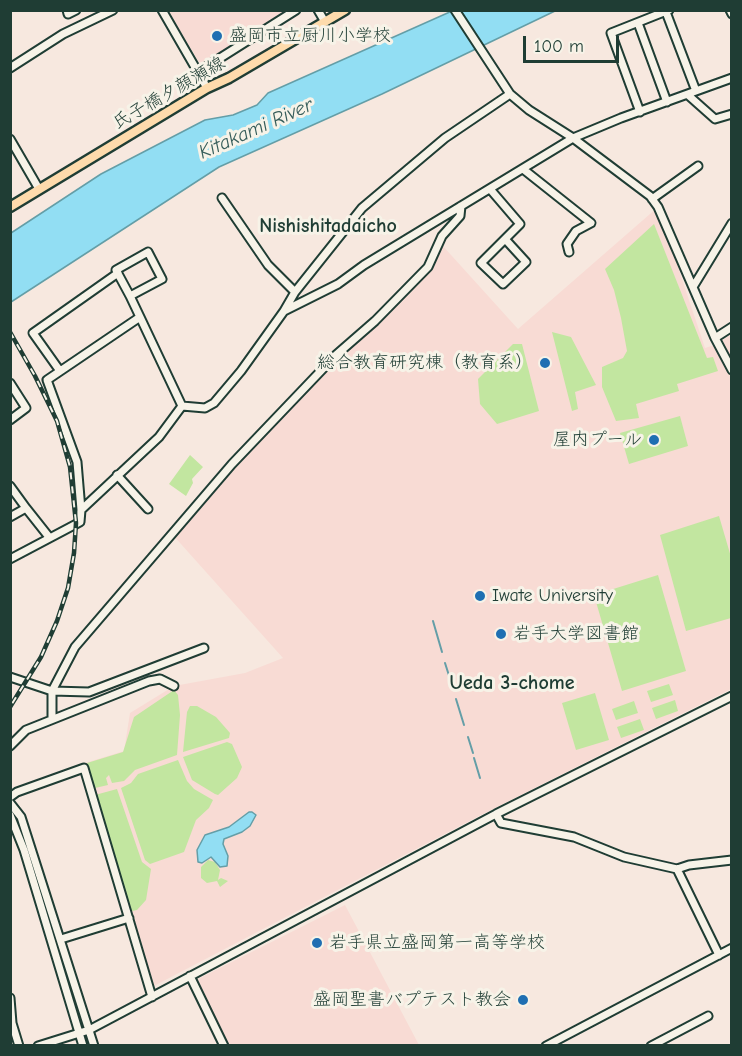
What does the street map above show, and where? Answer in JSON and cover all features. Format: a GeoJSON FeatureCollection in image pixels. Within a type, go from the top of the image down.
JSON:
{"type":"FeatureCollection","features":[{"type":"Feature","properties":{"kind":"main road","name":"氏子橋夕顔瀬線"},"geometry":{"type":"LineString","coordinates":[[10,207],[207,88],[345,10]]}},
{"type":"Feature","properties":{"kind":"street"},"geometry":{"type":"LineString","coordinates":[[67,10],[68,14],[76,10]]}},
{"type":"Feature","properties":{"kind":"street"},"geometry":{"type":"LineString","coordinates":[[10,68],[63,34],[113,10]]}},
{"type":"Feature","properties":{"kind":"street"},"geometry":{"type":"LineString","coordinates":[[162,10],[207,88]]}},
{"type":"Feature","properties":{"kind":"street"},"geometry":{"type":"LineString","coordinates":[[198,72],[296,10]]}},
{"type":"Feature","properties":{"kind":"street"},"geometry":{"type":"LineString","coordinates":[[318,10],[325,22]]}},
{"type":"Feature","properties":{"kind":"street"},"geometry":{"type":"LineString","coordinates":[[455,10],[510,94],[529,110],[573,138],[637,185],[652,199],[658,207],[715,338],[732,370]]}},
{"type":"Feature","properties":{"kind":"street"},"geometry":{"type":"LineString","coordinates":[[640,112],[611,33],[667,11],[696,91]]}},
{"type":"Feature","properties":{"kind":"street"},"geometry":{"type":"LineString","coordinates":[[638,23],[667,102]]}},
{"type":"Feature","properties":{"kind":"street"},"geometry":{"type":"LineString","coordinates":[[284,311],[338,284],[363,265],[573,138],[732,78]]}},
{"type":"Feature","properties":{"kind":"street"},"geometry":{"type":"LineString","coordinates":[[182,406],[205,408],[214,403],[241,371],[295,292],[362,208],[445,138],[510,94]]}},
{"type":"Feature","properties":{"kind":"street"},"geometry":{"type":"LineString","coordinates":[[688,95],[715,119],[732,114]]}},
{"type":"Feature","properties":{"kind":"street"},"geometry":{"type":"LineString","coordinates":[[10,139],[39,189]]}},
{"type":"Feature","properties":{"kind":"street"},"geometry":{"type":"LineString","coordinates":[[652,199],[698,166]]}},
{"type":"Feature","properties":{"kind":"street"},"geometry":{"type":"LineString","coordinates":[[523,169],[591,223],[576,231],[567,244],[569,252]]}},
{"type":"Feature","properties":{"kind":"street"},"geometry":{"type":"LineString","coordinates":[[490,189],[520,224],[505,239],[481,263],[502,284],[526,261],[505,239]]}},
{"type":"Feature","properties":{"kind":"street"},"geometry":{"type":"LineString","coordinates":[[222,198],[268,265],[295,292]]}},
{"type":"Feature","properties":{"kind":"street"},"geometry":{"type":"LineString","coordinates":[[52,718],[52,691],[75,647],[232,464],[336,355],[375,321],[428,267],[442,236],[460,216],[461,206]]}},
{"type":"Feature","properties":{"kind":"street"},"geometry":{"type":"LineString","coordinates":[[693,287],[732,223]]}},
{"type":"Feature","properties":{"kind":"street"},"geometry":{"type":"LineString","coordinates":[[130,296],[162,279],[147,252],[116,270],[182,406]]}},
{"type":"Feature","properties":{"kind":"street"},"geometry":{"type":"LineString","coordinates":[[60,371],[33,333],[118,273]]}},
{"type":"Feature","properties":{"kind":"street"},"geometry":{"type":"LineString","coordinates":[[10,559],[80,522],[77,462],[47,380],[140,317]]}},
{"type":"Feature","properties":{"kind":"street"},"geometry":{"type":"LineString","coordinates":[[715,338],[732,327]]}},
{"type":"Feature","properties":{"kind":"street"},"geometry":{"type":"LineString","coordinates":[[10,383],[26,408],[10,420]]}},
{"type":"Feature","properties":{"kind":"street"},"geometry":{"type":"LineString","coordinates":[[81,510],[159,437],[182,406]]}},
{"type":"Feature","properties":{"kind":"street"},"geometry":{"type":"LineString","coordinates":[[117,475],[148,509]]}},
{"type":"Feature","properties":{"kind":"street"},"geometry":{"type":"LineString","coordinates":[[10,486],[49,537]]}},
{"type":"Feature","properties":{"kind":"street"},"geometry":{"type":"LineString","coordinates":[[10,517],[26,508]]}},
{"type":"Feature","properties":{"kind":"street"},"geometry":{"type":"LineString","coordinates":[[10,677],[52,691],[89,692],[204,648]]}},
{"type":"Feature","properties":{"kind":"street"},"geometry":{"type":"LineString","coordinates":[[10,746],[26,730],[149,681],[160,678],[174,686]]}},
{"type":"Feature","properties":{"kind":"street"},"geometry":{"type":"LineString","coordinates":[[38,1046],[89,1030],[496,814],[732,696]]}},
{"type":"Feature","properties":{"kind":"street"},"geometry":{"type":"LineString","coordinates":[[10,796],[84,768],[152,997]]}},
{"type":"Feature","properties":{"kind":"street"},"geometry":{"type":"LineString","coordinates":[[10,803],[21,817],[94,1046]]}},
{"type":"Feature","properties":{"kind":"street"},"geometry":{"type":"LineString","coordinates":[[496,814],[501,823],[574,837],[624,857],[677,868],[732,860]]}},
{"type":"Feature","properties":{"kind":"street"},"geometry":{"type":"LineString","coordinates":[[10,815],[24,850],[83,1046]]}},
{"type":"Feature","properties":{"kind":"street"},"geometry":{"type":"LineString","coordinates":[[677,868],[719,955]]}},
{"type":"Feature","properties":{"kind":"street"},"geometry":{"type":"LineString","coordinates":[[61,939],[129,918]]}},
{"type":"Feature","properties":{"kind":"street"},"geometry":{"type":"LineString","coordinates":[[546,1046],[732,948]]}},
{"type":"Feature","properties":{"kind":"street"},"geometry":{"type":"LineString","coordinates":[[190,976],[224,1046]]}},
{"type":"Feature","properties":{"kind":"street"},"geometry":{"type":"LineString","coordinates":[[10,998],[12,1023],[19,1046]]}},
{"type":"Feature","properties":{"kind":"street"},"geometry":{"type":"LineString","coordinates":[[651,1046],[708,1016]]}},
{"type":"Feature","properties":{"kind":"shaded area","name":"盛岡市立厨川小学校"},"geometry":{"type":"Polygon","coordinates":[[[168,11],[293,11],[206,63],[199,62],[168,11]]]}},
{"type":"Feature","properties":{"kind":"shaded area","name":"Iwate University"},"geometry":{"type":"Polygon","coordinates":[[[658,207],[705,348],[718,344],[731,334],[731,689],[483,814],[152,987],[85,763],[124,751],[130,713],[174,686],[245,673],[283,658],[172,534],[221,477],[428,270],[442,245],[518,329],[658,207]]]}},
{"type":"Feature","properties":{"kind":"shaded area","name":"岩手県立盛岡第一高等学校"},"geometry":{"type":"Polygon","coordinates":[[[345,905],[419,1045],[227,1045],[194,981],[345,905]]]}},
{"type":"Feature","properties":{"kind":"green space"},"geometry":{"type":"Polygon","coordinates":[[[654,224],[707,358],[713,357],[718,371],[677,384],[679,391],[636,404],[639,418],[616,421],[602,387],[602,367],[623,358],[627,351],[614,290],[605,269],[654,224]]]}},
{"type":"Feature","properties":{"kind":"green space"},"geometry":{"type":"Polygon","coordinates":[[[552,332],[571,337],[596,385],[575,392],[578,409],[572,411],[552,332]]]}},
{"type":"Feature","properties":{"kind":"green space"},"geometry":{"type":"Polygon","coordinates":[[[513,344],[522,344],[539,411],[497,424],[480,404],[478,379],[513,344]]]}},
{"type":"Feature","properties":{"kind":"green space","name":"屋内プール"},"geometry":{"type":"Polygon","coordinates":[[[680,416],[688,446],[629,464],[620,433],[680,416]]]}},
{"type":"Feature","properties":{"kind":"green space"},"geometry":{"type":"Polygon","coordinates":[[[190,455],[203,467],[192,479],[193,483],[186,496],[169,484],[190,455]]]}},
{"type":"Feature","properties":{"kind":"green space"},"geometry":{"type":"Polygon","coordinates":[[[719,516],[731,557],[731,618],[686,631],[660,535],[719,516]]]}},
{"type":"Feature","properties":{"kind":"green space"},"geometry":{"type":"Polygon","coordinates":[[[658,575],[686,671],[622,691],[594,595],[658,575]]]}},
{"type":"Feature","properties":{"kind":"green space"},"geometry":{"type":"Polygon","coordinates":[[[669,684],[673,695],[651,702],[647,691],[669,684]]]}},
{"type":"Feature","properties":{"kind":"green space"},"geometry":{"type":"Polygon","coordinates":[[[174,690],[178,695],[180,715],[177,755],[135,770],[124,781],[112,783],[109,775],[106,778],[108,785],[95,788],[87,763],[123,752],[134,717],[174,690]]]}},
{"type":"Feature","properties":{"kind":"green space"},"geometry":{"type":"Polygon","coordinates":[[[595,693],[609,740],[576,750],[562,703],[595,693]]]}},
{"type":"Feature","properties":{"kind":"green space"},"geometry":{"type":"Polygon","coordinates":[[[675,700],[678,711],[656,719],[652,708],[675,700]]]}},
{"type":"Feature","properties":{"kind":"green space"},"geometry":{"type":"Polygon","coordinates":[[[634,701],[638,713],[616,720],[612,709],[634,701]]]}},
{"type":"Feature","properties":{"kind":"green space"},"geometry":{"type":"Polygon","coordinates":[[[190,706],[197,706],[216,717],[230,733],[229,738],[183,752],[187,712],[190,706]]]}},
{"type":"Feature","properties":{"kind":"green space"},"geometry":{"type":"Polygon","coordinates":[[[640,719],[644,730],[621,738],[617,727],[640,719]]]}},
{"type":"Feature","properties":{"kind":"green space"},"geometry":{"type":"Polygon","coordinates":[[[227,742],[232,744],[242,767],[237,778],[218,795],[192,780],[183,757],[227,742]]]}},
{"type":"Feature","properties":{"kind":"green space"},"geometry":{"type":"Polygon","coordinates":[[[178,760],[187,781],[194,789],[213,800],[209,808],[196,820],[184,852],[150,864],[145,860],[121,788],[131,783],[138,774],[178,760]]]}},
{"type":"Feature","properties":{"kind":"green space"},"geometry":{"type":"Polygon","coordinates":[[[117,789],[142,862],[151,869],[146,900],[137,910],[132,911],[129,908],[95,795],[117,789]]]}},
{"type":"Feature","properties":{"kind":"green space"},"geometry":{"type":"Polygon","coordinates":[[[208,860],[215,862],[220,870],[218,880],[221,878],[228,881],[220,887],[217,881],[207,883],[201,878],[201,867],[208,860]]]}},
{"type":"Feature","properties":{"kind":"water","name":"Kitakami River"},"geometry":{"type":"Polygon","coordinates":[[[452,11],[555,11],[382,94],[219,167],[11,302],[11,233],[101,174],[205,120],[233,115],[257,105],[268,93],[452,11]]]}},
{"type":"Feature","properties":{"kind":"water"},"geometry":{"type":"Polygon","coordinates":[[[249,812],[256,815],[250,826],[224,839],[223,844],[228,856],[227,866],[220,867],[211,857],[202,863],[198,862],[197,850],[205,835],[229,827],[249,812]]]}},
{"type":"Feature","properties":{"kind":"waterway"},"geometry":{"type":"LineString","coordinates":[[433,621],[442,652]]}},
{"type":"Feature","properties":{"kind":"waterway"},"geometry":{"type":"LineString","coordinates":[[445,663],[453,688]]}},
{"type":"Feature","properties":{"kind":"waterway"},"geometry":{"type":"LineString","coordinates":[[456,699],[464,725]]}},
{"type":"Feature","properties":{"kind":"waterway"},"geometry":{"type":"LineString","coordinates":[[468,737],[473,753]]}},
{"type":"Feature","properties":{"kind":"waterway"},"geometry":{"type":"LineString","coordinates":[[474,758],[480,778]]}},
{"type":"Feature","properties":{"kind":"railway"},"geometry":{"type":"LineString","coordinates":[[10,332],[57,421],[70,467],[76,523],[68,588],[57,621],[41,657],[10,707]]}},
{"type":"Feature","properties":{"kind":"place","name":"盛岡市立厨川小学校"},"geometry":{"type":"Point","coordinates":[217,36]}},
{"type":"Feature","properties":{"kind":"place","name":"総合教育研究棟（教育系）"},"geometry":{"type":"Point","coordinates":[545,363]}},
{"type":"Feature","properties":{"kind":"place","name":"屋内プール"},"geometry":{"type":"Point","coordinates":[654,440]}},
{"type":"Feature","properties":{"kind":"place","name":"Iwate University"},"geometry":{"type":"Point","coordinates":[480,596]}},
{"type":"Feature","properties":{"kind":"place","name":"岩手大学図書館"},"geometry":{"type":"Point","coordinates":[501,634]}},
{"type":"Feature","properties":{"kind":"place","name":"岩手県立盛岡第一高等学校"},"geometry":{"type":"Point","coordinates":[317,943]}},
{"type":"Feature","properties":{"kind":"place","name":"盛岡聖書バプテスト教会"},"geometry":{"type":"Point","coordinates":[523,1000]}},
{"type":"Feature","properties":{"kind":"district","name":"Nishishitadaicho"},"geometry":{"type":"Point","coordinates":[328,226]}},
{"type":"Feature","properties":{"kind":"district","name":"Ueda 3-chome"},"geometry":{"type":"Point","coordinates":[512,683]}}]}
